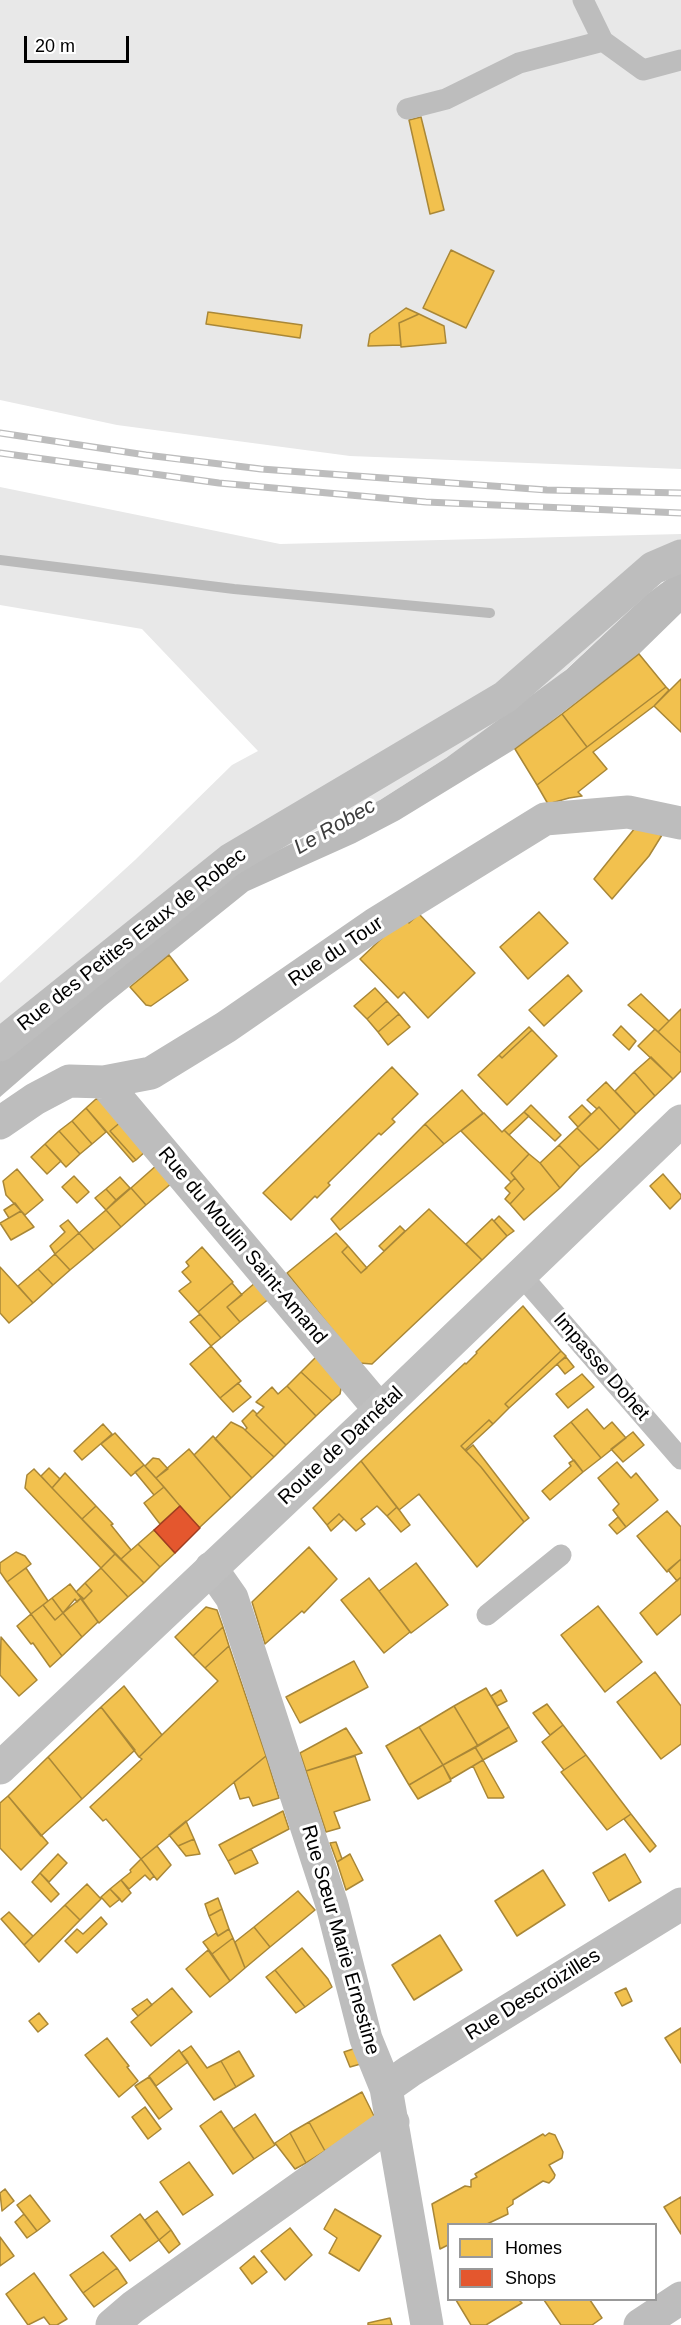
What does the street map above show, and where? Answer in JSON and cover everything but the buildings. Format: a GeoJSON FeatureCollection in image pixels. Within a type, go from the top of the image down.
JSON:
{"type":"FeatureCollection","features":[{"type":"Feature","properties":{"kind":"street","name":"Rue des Petites Eaux de Robec"},"geometry":{"type":"LineString","coordinates":[[0,1045],[230,860],[505,697],[653,568],[681,556]]}},
{"type":"Feature","properties":{"kind":"street","name":"Rue du Tour"},"geometry":{"type":"LineString","coordinates":[[0,1123],[35,1099],[69,1081],[104,1082],[151,1073],[226,1028],[375,924],[545,819],[628,812],[681,823]]}},
{"type":"Feature","properties":{"kind":"street","name":"Rue du Moulin Saint-Amand"},"geometry":{"type":"LineString","coordinates":[[104,1082],[380,1410]]}},
{"type":"Feature","properties":{"kind":"street","name":"Route de Darnétal"},"geometry":{"type":"LineString","coordinates":[[0,1768],[380,1410],[681,1121]]}},
{"type":"Feature","properties":{"kind":"street","name":"Rue Sœur Marie Ernestine"},"geometry":{"type":"LineString","coordinates":[[211,1568],[232,1598],[332,1905],[366,2039],[386,2088],[427,2325]]}},
{"type":"Feature","properties":{"kind":"street","name":"Rue Descroizilles"},"geometry":{"type":"LineString","coordinates":[[386,2088],[681,1904]]}},
{"type":"Feature","properties":{"kind":"street"},"geometry":{"type":"LineString","coordinates":[[112,2325],[133,2307],[393,2122]]}},
{"type":"Feature","properties":{"kind":"street"},"geometry":{"type":"LineString","coordinates":[[640,2325],[681,2298]]}},
{"type":"Feature","properties":{"kind":"lane"},"geometry":{"type":"LineString","coordinates":[[583,0],[603,41],[643,70],[681,60]]}},
{"type":"Feature","properties":{"kind":"lane"},"geometry":{"type":"LineString","coordinates":[[407,109],[446,99],[519,63],[603,41]]}},
{"type":"Feature","properties":{"kind":"lane","name":"Impasse Dohet"},"geometry":{"type":"LineString","coordinates":[[521,1275],[681,1459]]}},
{"type":"Feature","properties":{"kind":"lane"},"geometry":{"type":"LineString","coordinates":[[487,1615],[561,1555]]}},
{"type":"Feature","properties":{"kind":"shaded area"},"geometry":{"type":"Polygon","coordinates":[[[0,0],[681,0],[681,469],[350,456],[117,425],[0,400],[0,0]]]}},
{"type":"Feature","properties":{"kind":"shaded area"},"geometry":{"type":"Polygon","coordinates":[[[0,487],[280,544],[681,534],[681,559],[560,675],[446,758],[380,800],[296,840],[0,1061],[0,983],[135,860],[232,765],[258,751],[142,629],[0,605],[0,487]]]}},
{"type":"Feature","properties":{"kind":"water","name":"Le Robec"},"geometry":{"type":"Polygon","coordinates":[[[681,569],[681,613],[639,654],[515,749],[399,820],[355,843],[248,891],[105,1006],[0,1097],[0,1061],[232,873],[380,800],[446,758],[566,670],[646,595],[681,569]]]}},
{"type":"Feature","properties":{"kind":"waterway"},"geometry":{"type":"LineString","coordinates":[[0,560],[234,589],[490,613]]}},
{"type":"Feature","properties":{"kind":"railway"},"geometry":{"type":"LineString","coordinates":[[0,433],[146,455],[261,469],[547,490],[681,493]]}},
{"type":"Feature","properties":{"kind":"railway"},"geometry":{"type":"LineString","coordinates":[[0,453],[219,483],[426,502],[681,513]]}}]}
